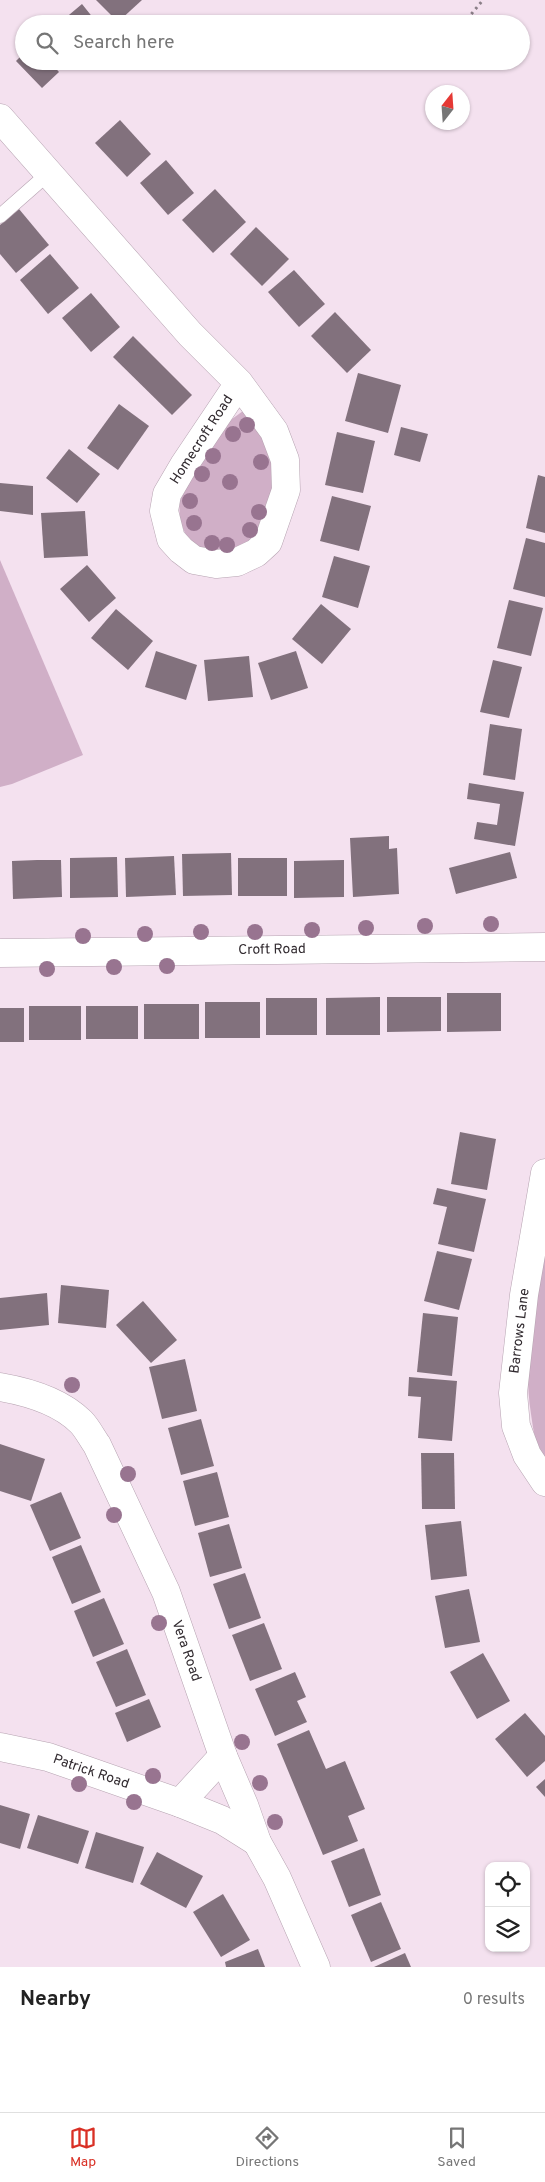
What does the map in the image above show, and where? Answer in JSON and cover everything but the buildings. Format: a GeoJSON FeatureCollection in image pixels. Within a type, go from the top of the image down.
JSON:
{"type":"FeatureCollection","features":[{"type":"Feature","properties":{"kind":"street","name":"Homecroft Road"},"geometry":{"type":"LineString","coordinates":[[0,118],[50,172],[190,334],[239,384],[274,432],[285,460],[286,490],[268,542],[256,553],[237,562],[216,564],[194,560],[171,539],[164,511],[167,494],[239,384]]}},
{"type":"Feature","properties":{"kind":"street","name":"Croft Road"},"geometry":{"type":"LineString","coordinates":[[0,952],[545,947]]}},
{"type":"Feature","properties":{"kind":"street","name":"Barrows Lane"},"geometry":{"type":"LineString","coordinates":[[545,1173],[524,1295],[513,1393],[516,1426],[527,1455],[545,1482]]}},
{"type":"Feature","properties":{"kind":"street","name":"Vera Road"},"geometry":{"type":"LineString","coordinates":[[0,1387],[21,1390],[55,1403],[82,1422],[97,1445],[166,1592],[223,1756],[244,1805],[257,1842],[277,1878],[316,1967]]}},
{"type":"Feature","properties":{"kind":"street","name":"Patrick Road"},"geometry":{"type":"LineString","coordinates":[[0,1747],[48,1757],[180,1803],[222,1820],[257,1842]]}},
{"type":"Feature","properties":{"kind":"street"},"geometry":{"type":"LineString","coordinates":[[180,1803],[223,1756]]}},
{"type":"Feature","properties":{"kind":"lane"},"geometry":{"type":"LineString","coordinates":[[0,216],[50,172]]}},
{"type":"Feature","properties":{"kind":"path"},"geometry":{"type":"LineString","coordinates":[[470,15],[483,0]]}},
{"type":"Feature","properties":{"kind":"shaded area"},"geometry":{"type":"Polygon","coordinates":[[[243,411],[251,414],[272,459],[272,497],[265,519],[252,540],[231,553],[191,546],[180,522],[179,497],[216,436],[232,419],[243,411]]]}},
{"type":"Feature","properties":{"kind":"shaded area"},"geometry":{"type":"Polygon","coordinates":[[[0,560],[83,755],[12,784],[0,787],[0,560]]]}},
{"type":"Feature","properties":{"kind":"shaded area"},"geometry":{"type":"Polygon","coordinates":[[[545,1246],[545,1457],[534,1432],[528,1371],[530,1330],[545,1246]]]}}]}
